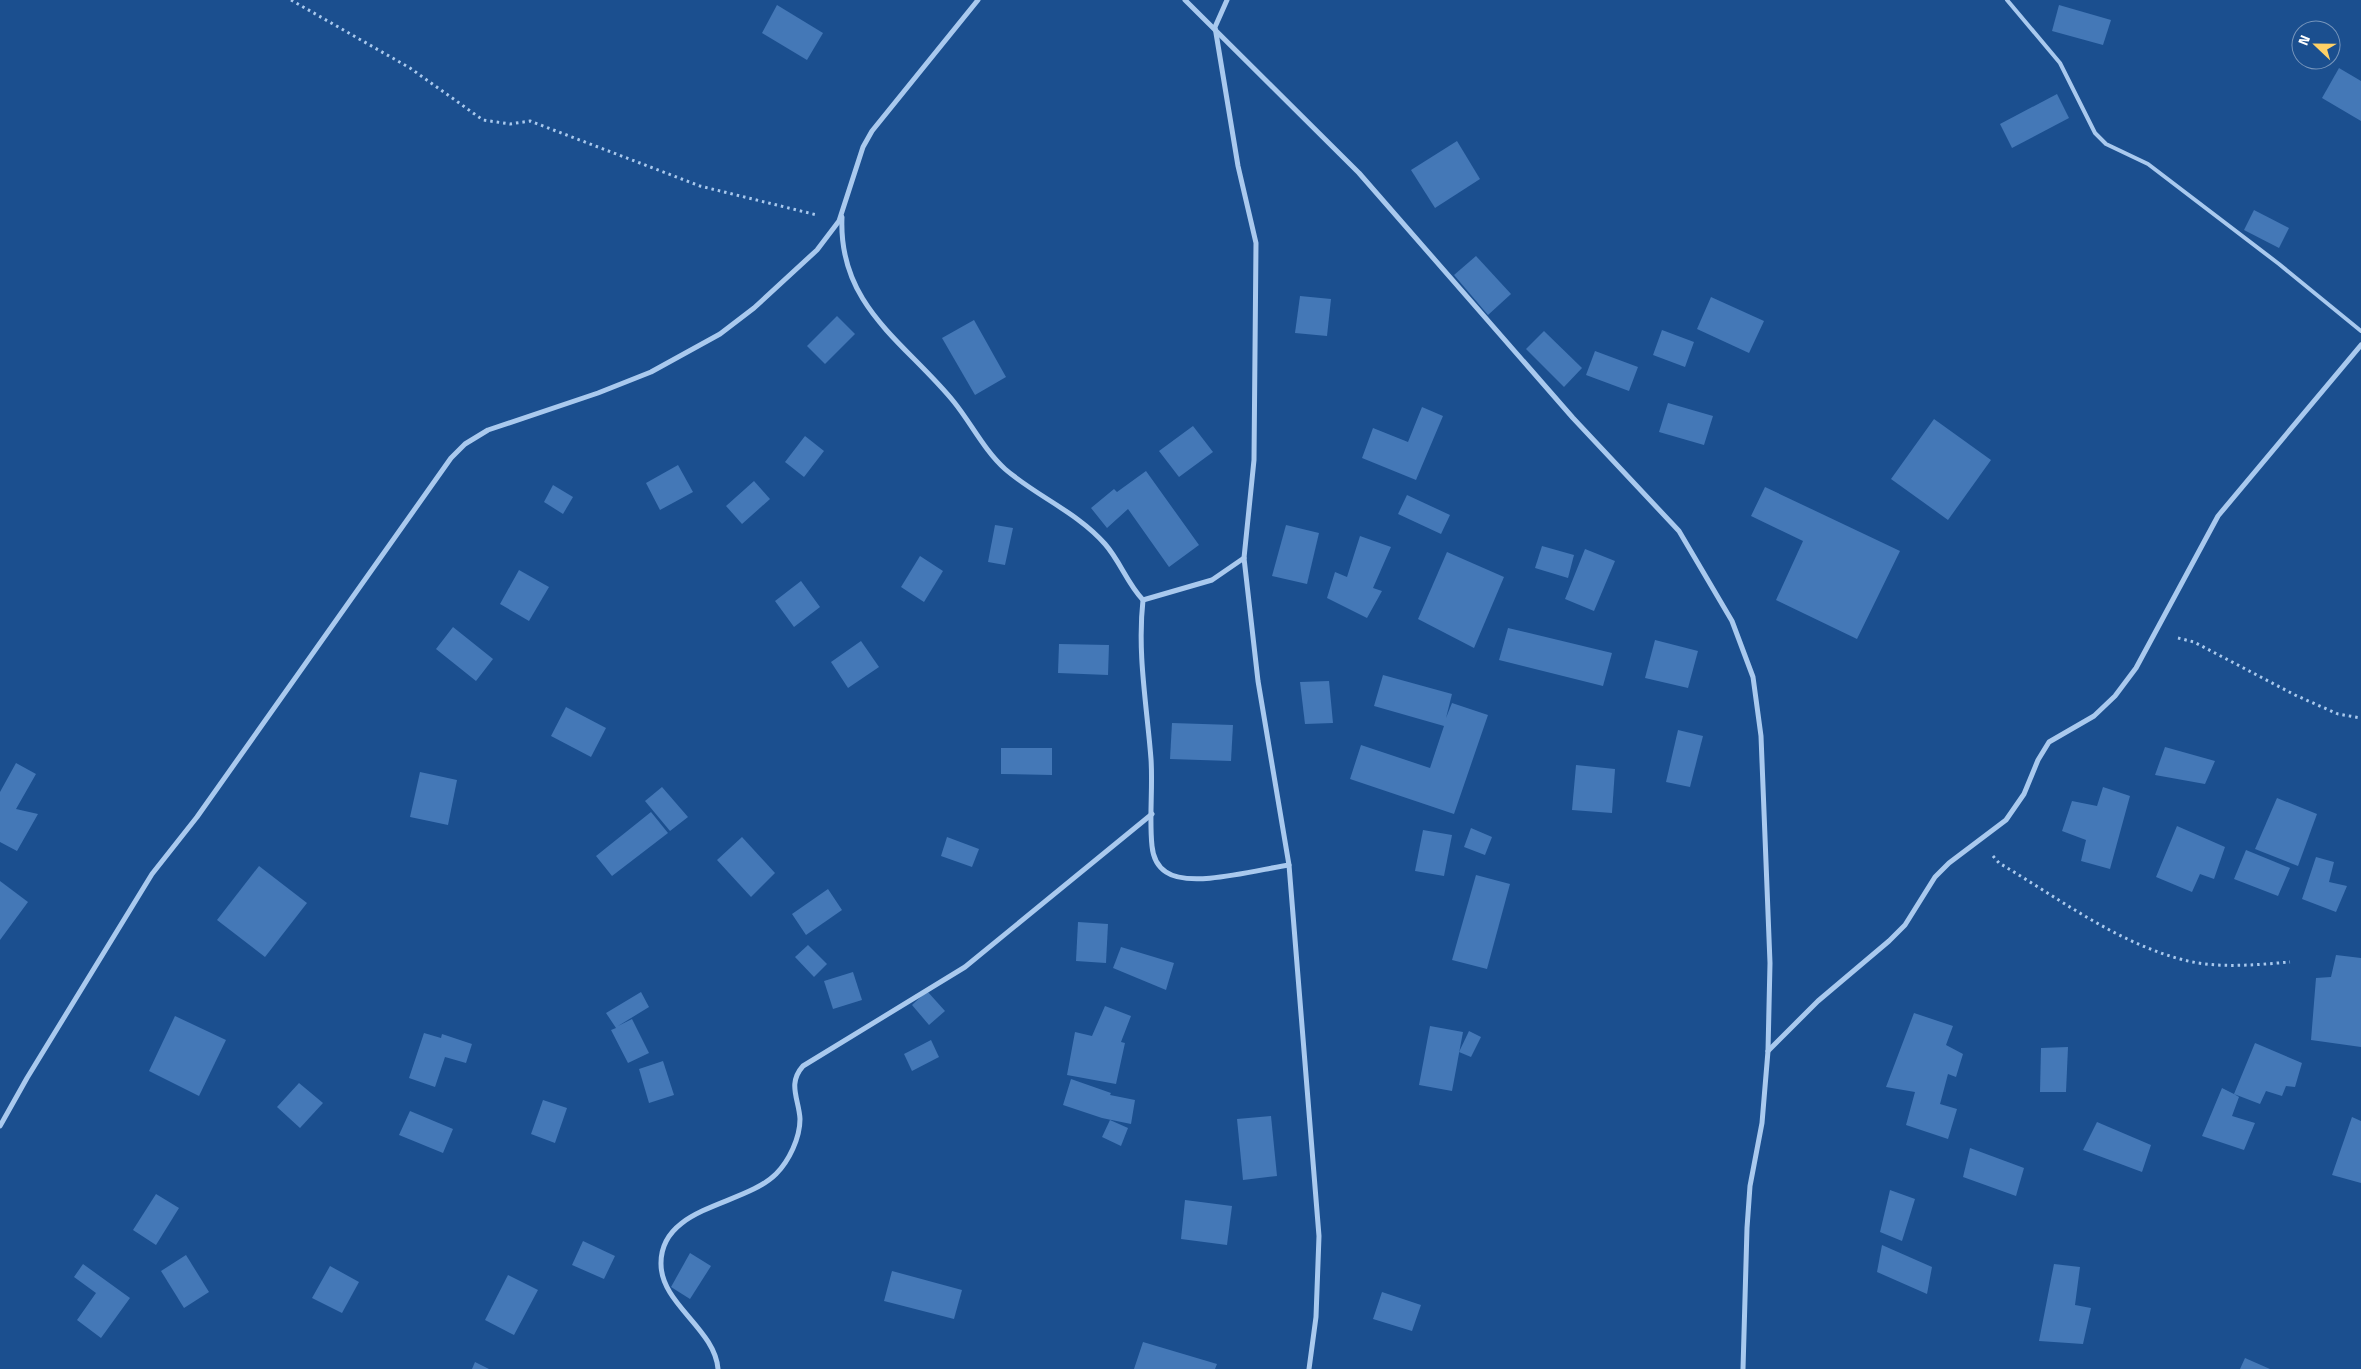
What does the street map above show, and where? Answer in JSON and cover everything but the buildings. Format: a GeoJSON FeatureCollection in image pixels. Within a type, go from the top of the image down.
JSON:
{"type":"FeatureCollection","features":[{"type":"Feature","properties":{"kind":"street"},"geometry":{"type":"LineString","coordinates":[[0,1126],[4,1114],[152,874],[203,809],[451,458],[465,444],[488,430],[598,393],[651,372],[720,334],[754,308],[817,250],[839,221],[863,147],[872,131],[978,0]]}},
{"type":"Feature","properties":{"kind":"street"},"geometry":{"type":"LineString","coordinates":[[1185,0],[1215,27],[1359,173],[1573,418],[1679,531],[1732,621],[1753,677],[1761,736],[1770,963],[1768,1052],[1762,1123],[1750,1186],[1743,1369]]}},
{"type":"Feature","properties":{"kind":"street"},"geometry":{"type":"LineString","coordinates":[[1228,0],[1215,27],[1238,166],[1256,243],[1254,460],[1244,558],[1260,690],[1288,864],[1319,1236],[1316,1317],[1309,1369]]}},
{"type":"Feature","properties":{"kind":"street"},"geometry":{"type":"LineString","coordinates":[[842,214],[841,237],[850,278],[860,298],[888,334],[953,401],[1004,468],[1078,519],[1106,544],[1130,586],[1143,600],[1141,664],[1151,760],[1152,847],[1157,864],[1174,876],[1205,878],[1288,864]]}},
{"type":"Feature","properties":{"kind":"street"},"geometry":{"type":"LineString","coordinates":[[1768,1052],[1818,1001],[1888,942],[1905,925],[1935,877],[1949,863],[2006,820],[2024,794],[2041,754],[2049,742],[2094,716],[2115,696],[2136,668],[2218,516],[2361,345]]}},
{"type":"Feature","properties":{"kind":"street"},"geometry":{"type":"LineString","coordinates":[[1143,600],[1212,580],[1244,558]]}},
{"type":"Feature","properties":{"kind":"street"},"geometry":{"type":"LineString","coordinates":[[718,1369],[710,1343],[667,1285],[661,1266],[664,1242],[668,1236],[699,1212],[737,1197],[776,1173],[793,1148],[798,1132],[800,1119],[794,1086],[797,1073],[803,1066],[965,968],[1152,814]]}},
{"type":"Feature","properties":{"kind":"lane"},"geometry":{"type":"LineString","coordinates":[[2007,0],[2060,63],[2095,133],[2106,144],[2148,164],[2279,264],[2361,332]]}},
{"type":"Feature","properties":{"kind":"path"},"geometry":{"type":"LineString","coordinates":[[291,0],[410,68],[483,120],[510,124],[530,121],[700,186],[839,221]]}},
{"type":"Feature","properties":{"kind":"path"},"geometry":{"type":"LineString","coordinates":[[2153,636],[2184,638],[2304,699],[2338,714],[2361,718]]}},
{"type":"Feature","properties":{"kind":"path"},"geometry":{"type":"LineString","coordinates":[[1980,840],[1998,863],[2080,914],[2136,944],[2181,960],[2244,966],[2290,962]]}}]}
